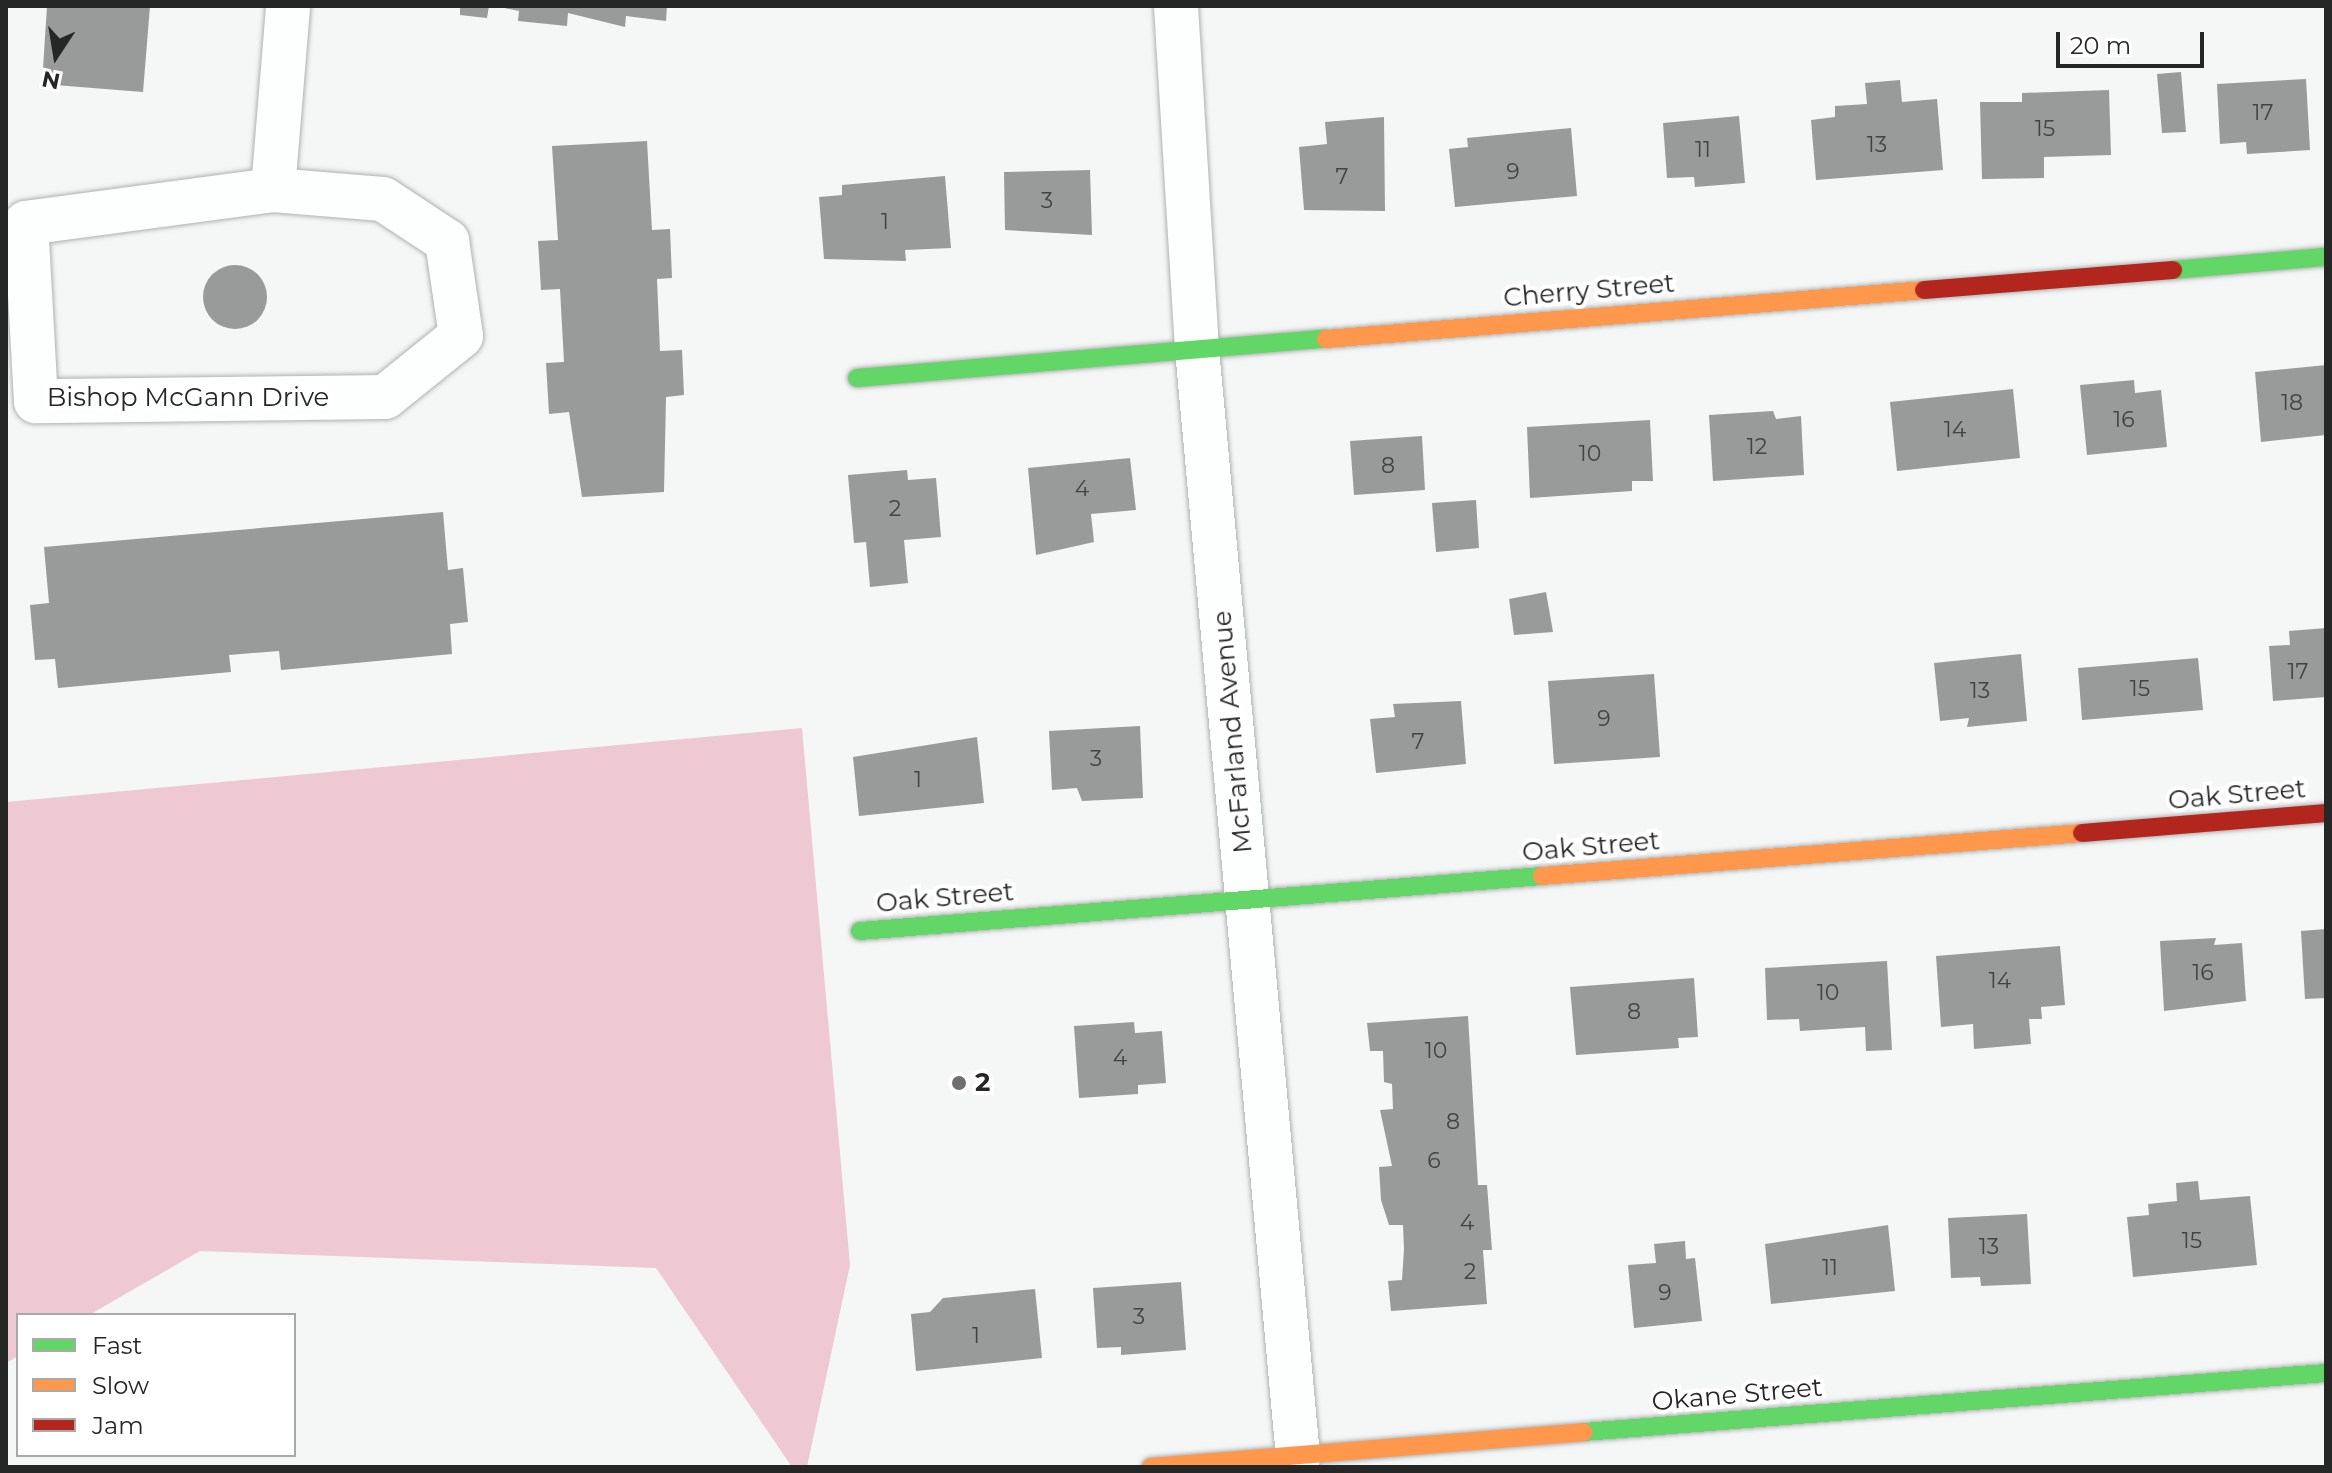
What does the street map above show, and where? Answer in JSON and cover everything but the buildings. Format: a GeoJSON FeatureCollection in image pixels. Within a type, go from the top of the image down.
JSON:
{"type":"FeatureCollection","features":[{"type":"Feature","properties":{"kind":"street"},"geometry":{"type":"LineString","coordinates":[[273,190],[288,6]]}},
{"type":"Feature","properties":{"kind":"street","name":"McFarland Avenue"},"geometry":{"type":"LineString","coordinates":[[1176,6],[1197,349],[1250,900],[1298,1457]]}},
{"type":"Feature","properties":{"kind":"street","name":"Bishop McGann Drive"},"geometry":{"type":"LineString","coordinates":[[273,190],[383,199],[447,241],[461,336],[385,397],[36,401],[26,223],[273,190]]}},
{"type":"Feature","properties":{"kind":"street","name":"Cherry Street"},"geometry":{"type":"LineString","coordinates":[[857,378],[2326,257]]}},
{"type":"Feature","properties":{"kind":"street","name":"Oak Street"},"geometry":{"type":"LineString","coordinates":[[860,931],[2326,813]]}},
{"type":"Feature","properties":{"kind":"street","name":"Okane Street"},"geometry":{"type":"LineString","coordinates":[[1151,1467],[2326,1373]]}},
{"type":"Feature","properties":{"kind":"shaded area"},"geometry":{"type":"Polygon","coordinates":[[[802,728],[850,1265],[807,1467],[792,1467],[656,1268],[200,1251],[92,1313],[16,1313],[16,1357],[6,1363],[6,802],[802,728]]]}},
{"type":"Feature","properties":{"kind":"traffic: fast"},"geometry":{"type":"LineString","coordinates":[[2173,270],[2326,257]]}},
{"type":"Feature","properties":{"kind":"traffic: fast"},"geometry":{"type":"LineString","coordinates":[[857,378],[1326,339]]}},
{"type":"Feature","properties":{"kind":"traffic: fast"},"geometry":{"type":"LineString","coordinates":[[860,931],[1542,876]]}},
{"type":"Feature","properties":{"kind":"traffic: fast"},"geometry":{"type":"LineString","coordinates":[[1584,1432],[2326,1373]]}},
{"type":"Feature","properties":{"kind":"traffic: slow"},"geometry":{"type":"LineString","coordinates":[[1326,339],[1924,290]]}},
{"type":"Feature","properties":{"kind":"traffic: slow"},"geometry":{"type":"LineString","coordinates":[[1542,876],[2082,833]]}},
{"type":"Feature","properties":{"kind":"traffic: slow"},"geometry":{"type":"LineString","coordinates":[[1151,1467],[1584,1432]]}},
{"type":"Feature","properties":{"kind":"traffic: jam"},"geometry":{"type":"LineString","coordinates":[[1924,290],[2173,270]]}},
{"type":"Feature","properties":{"kind":"traffic: jam"},"geometry":{"type":"LineString","coordinates":[[2082,833],[2326,813]]}},
{"type":"Feature","properties":{"kind":"place","name":"2"},"geometry":{"type":"Point","coordinates":[959,1083]}}]}
